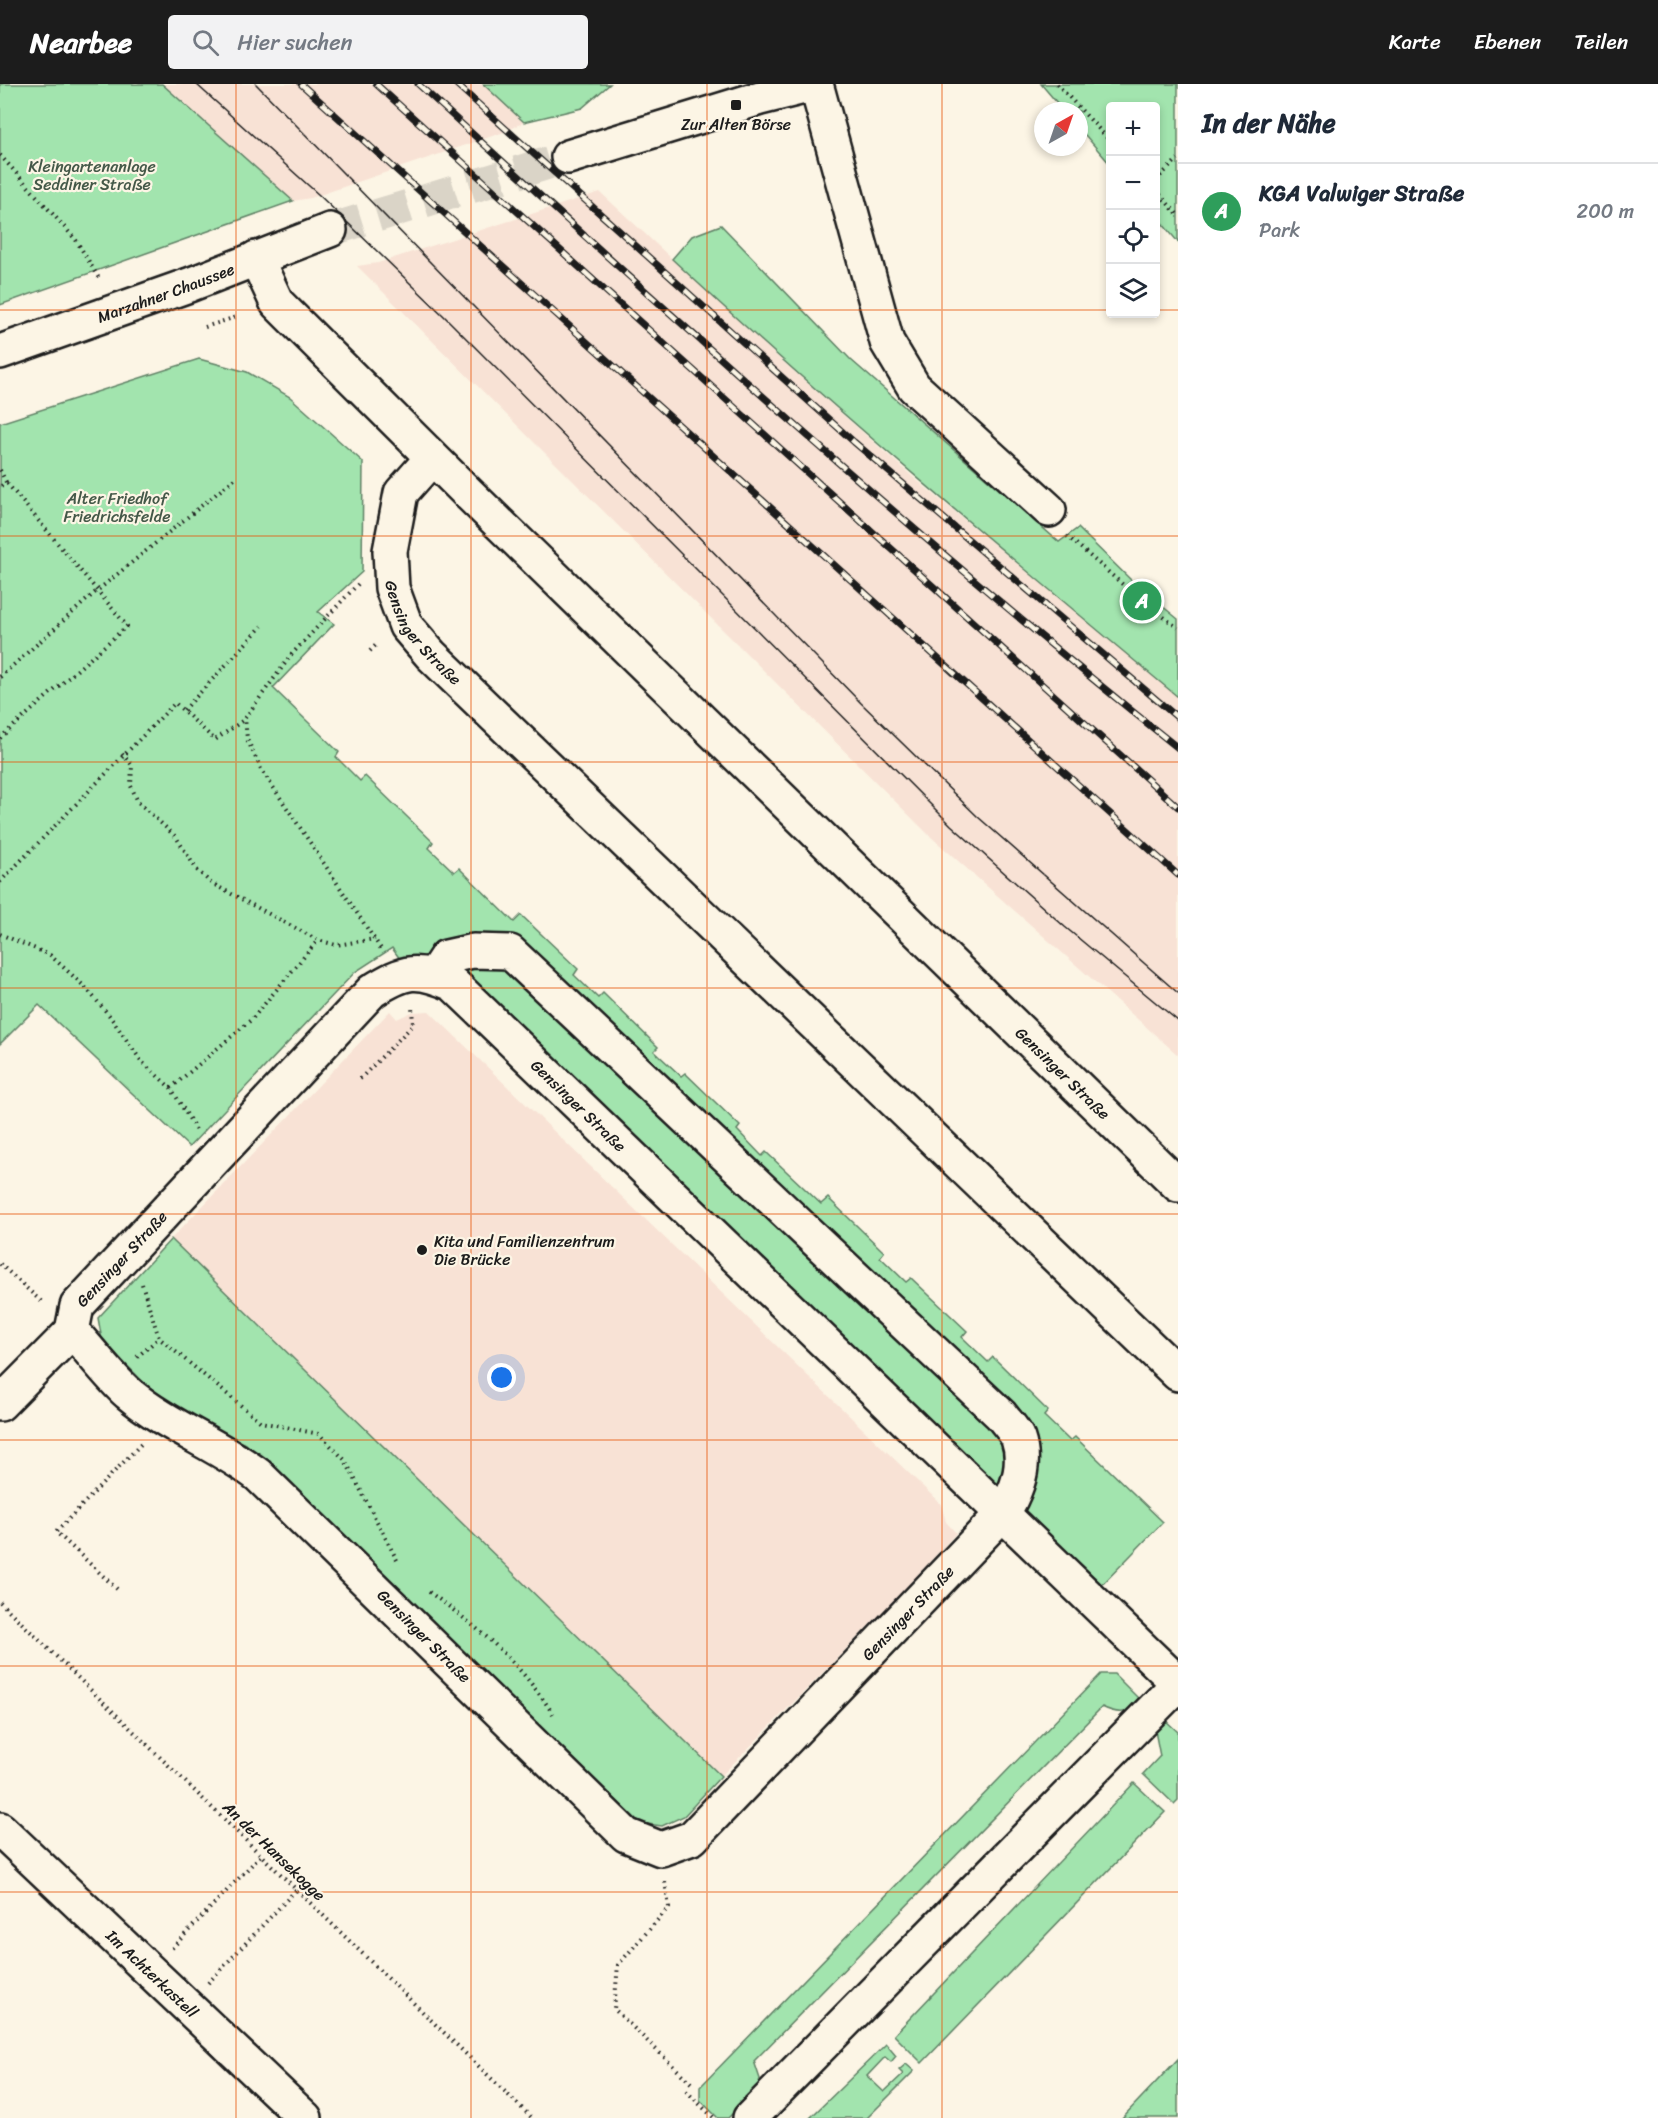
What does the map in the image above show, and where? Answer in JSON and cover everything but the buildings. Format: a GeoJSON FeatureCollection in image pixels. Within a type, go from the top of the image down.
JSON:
{"type":"FeatureCollection","features":[{"type":"Feature","properties":{"kind":"street"},"geometry":{"type":"LineString","coordinates":[[568,157],[758,91],[816,84],[886,342],[914,387],[1049,510]]}},
{"type":"Feature","properties":{"kind":"street","name":"Marzahner Chaussee"},"geometry":{"type":"LineString","coordinates":[[0,352],[189,285],[330,230]]}},
{"type":"Feature","properties":{"kind":"street","name":"Gensinger Straße"},"geometry":{"type":"LineString","coordinates":[[256,258],[278,303],[432,458],[1178,1185]]}},
{"type":"Feature","properties":{"kind":"street","name":"Gensinger Straße"},"geometry":{"type":"LineString","coordinates":[[432,458],[401,493],[390,551],[392,588],[406,626],[431,655],[1178,1374]]}},
{"type":"Feature","properties":{"kind":"street"},"geometry":{"type":"LineString","coordinates":[[399,975],[434,975],[446,957],[473,951],[510,952],[993,1407],[1018,1438],[1022,1468],[1015,1494],[1003,1513]]}},
{"type":"Feature","properties":{"kind":"street","name":"Gensinger Straße"},"geometry":{"type":"LineString","coordinates":[[399,975],[372,991],[77,1306],[72,1331],[129,1393],[166,1418],[235,1458],[258,1475],[626,1835],[661,1849],[692,1838],[1003,1513]]}},
{"type":"Feature","properties":{"kind":"street","name":"Gensinger Straße"},"geometry":{"type":"LineString","coordinates":[[434,975],[453,984],[1178,1683],[750,2118]]}},
{"type":"Feature","properties":{"kind":"street"},"geometry":{"type":"LineString","coordinates":[[0,1404],[72,1331]]}},
{"type":"Feature","properties":{"kind":"street","name":"Im Achterkastell"},"geometry":{"type":"LineString","coordinates":[[0,1829],[305,2118]]}},
{"type":"Feature","properties":{"kind":"path"},"geometry":{"type":"LineString","coordinates":[[1057,84],[1106,137]]}},
{"type":"Feature","properties":{"kind":"path"},"geometry":{"type":"LineString","coordinates":[[0,155],[76,240],[100,280]]}},
{"type":"Feature","properties":{"kind":"path"},"geometry":{"type":"LineString","coordinates":[[1160,175],[1178,159]]}},
{"type":"Feature","properties":{"kind":"path"},"geometry":{"type":"LineString","coordinates":[[1160,195],[1178,215]]}},
{"type":"Feature","properties":{"kind":"path"},"geometry":{"type":"LineString","coordinates":[[205,327],[236,317]]}},
{"type":"Feature","properties":{"kind":"path"},"geometry":{"type":"LineString","coordinates":[[0,470],[6,482],[127,626],[0,738]]}},
{"type":"Feature","properties":{"kind":"path"},"geometry":{"type":"LineString","coordinates":[[0,677],[98,590],[238,476]]}},
{"type":"Feature","properties":{"kind":"path"},"geometry":{"type":"LineString","coordinates":[[0,487],[6,482]]}},
{"type":"Feature","properties":{"kind":"path"},"geometry":{"type":"LineString","coordinates":[[1049,510],[1068,538],[1178,628]]}},
{"type":"Feature","properties":{"kind":"path"},"geometry":{"type":"LineString","coordinates":[[0,882],[175,703],[215,740],[245,718],[292,654],[363,579]]}},
{"type":"Feature","properties":{"kind":"path"},"geometry":{"type":"LineString","coordinates":[[183,710],[262,626]]}},
{"type":"Feature","properties":{"kind":"path"},"geometry":{"type":"LineString","coordinates":[[245,718],[247,739],[261,769],[412,994],[413,1025],[360,1079]]}},
{"type":"Feature","properties":{"kind":"path"},"geometry":{"type":"LineString","coordinates":[[123,754],[132,765],[130,786],[138,802],[176,837],[197,870],[211,883],[318,940],[336,945],[375,939]]}},
{"type":"Feature","properties":{"kind":"path"},"geometry":{"type":"LineString","coordinates":[[0,934],[50,955],[86,987],[110,1015],[142,1062],[171,1088],[200,1137],[219,1155]]}},
{"type":"Feature","properties":{"kind":"path"},"geometry":{"type":"LineString","coordinates":[[171,1088],[252,1020],[318,940]]}},
{"type":"Feature","properties":{"kind":"path"},"geometry":{"type":"LineString","coordinates":[[130,1249],[159,1338],[261,1422],[319,1434],[345,1460],[399,1563]]}},
{"type":"Feature","properties":{"kind":"path"},"geometry":{"type":"LineString","coordinates":[[0,1264],[72,1331]]}},
{"type":"Feature","properties":{"kind":"path"},"geometry":{"type":"LineString","coordinates":[[117,1589],[56,1532],[166,1418]]}},
{"type":"Feature","properties":{"kind":"path"},"geometry":{"type":"LineString","coordinates":[[423,1587],[478,1628],[531,1680],[558,1722]]}},
{"type":"Feature","properties":{"kind":"path","name":"An der Hansekogge"},"geometry":{"type":"LineString","coordinates":[[0,1602],[532,2118]]}},
{"type":"Feature","properties":{"kind":"path"},"geometry":{"type":"LineString","coordinates":[[661,1849],[669,1907],[618,1965],[614,2009],[692,2084]]}},
{"type":"Feature","properties":{"kind":"path"},"geometry":{"type":"LineString","coordinates":[[151,1971],[261,1855]]}},
{"type":"Feature","properties":{"kind":"path"},"geometry":{"type":"LineString","coordinates":[[188,2005],[296,1890]]}},
{"type":"Feature","properties":{"kind":"path"},"geometry":{"type":"LineString","coordinates":[[686,2091],[714,2118]]}},
{"type":"Feature","properties":{"kind":"shaded area"},"geometry":{"type":"Polygon","coordinates":[[[162,84],[483,84],[524,122],[507,131],[311,198],[293,201],[162,84]]]}},
{"type":"Feature","properties":{"kind":"shaded area"},"geometry":{"type":"Polygon","coordinates":[[[600,192],[769,349],[913,477],[1178,697],[1178,1055],[930,836],[357,266],[378,263],[600,192]]]}},
{"type":"Feature","properties":{"kind":"shaded area"},"geometry":{"type":"Polygon","coordinates":[[[390,1011],[397,1019],[412,1012],[429,1011],[941,1504],[946,1522],[956,1533],[906,1588],[721,1776],[171,1239],[390,1011]]]}},
{"type":"Feature","properties":{"kind":"green space","name":"Kleingartenanlage Seddiner Straße"},"geometry":{"type":"Polygon","coordinates":[[[0,84],[162,84],[293,201],[0,305],[0,84]]]}},
{"type":"Feature","properties":{"kind":"green space"},"geometry":{"type":"Polygon","coordinates":[[[483,84],[610,84],[582,108],[524,122],[483,84]]]}},
{"type":"Feature","properties":{"kind":"green space"},"geometry":{"type":"Polygon","coordinates":[[[1041,84],[1178,84],[1178,242],[1160,221],[1160,102],[1106,102],[1106,159],[1088,138],[1088,102],[1056,102],[1041,84]]]}},
{"type":"Feature","properties":{"kind":"green space"},"geometry":{"type":"Polygon","coordinates":[[[721,225],[851,360],[1059,542],[1078,528],[1133,582],[1178,619],[1178,697],[858,427],[672,259],[692,236],[721,225]]]}},
{"type":"Feature","properties":{"kind":"green space","name":"Alter Friedhof Friedrichsfelde"},"geometry":{"type":"Polygon","coordinates":[[[199,359],[247,372],[290,397],[363,462],[362,572],[318,612],[334,624],[273,688],[339,752],[336,757],[360,781],[365,776],[433,842],[429,848],[454,872],[459,868],[514,922],[521,915],[578,969],[574,975],[598,998],[603,993],[658,1047],[654,1051],[681,1076],[685,1073],[740,1126],[737,1130],[762,1156],[766,1152],[821,1204],[828,1198],[884,1252],[880,1257],[906,1282],[911,1278],[967,1331],[962,1337],[988,1362],[993,1357],[1048,1411],[1044,1416],[1070,1441],[1075,1437],[1163,1522],[1099,1588],[467,983],[403,963],[392,948],[355,972],[189,1147],[39,1005],[0,1044],[0,423],[199,359]]]}},
{"type":"Feature","properties":{"kind":"green space"},"geometry":{"type":"Polygon","coordinates":[[[171,1239],[721,1776],[684,1816],[662,1826],[640,1823],[246,1444],[169,1408],[102,1340],[98,1318],[171,1239]]]}},
{"type":"Feature","properties":{"kind":"green space"},"geometry":{"type":"Polygon","coordinates":[[[1101,1674],[1114,1674],[1141,1701],[1133,1709],[1123,1712],[1102,1707],[754,2061],[760,2079],[757,2089],[728,2118],[718,2118],[700,2100],[700,2087],[1101,1674]]]}},
{"type":"Feature","properties":{"kind":"green space"},"geometry":{"type":"Polygon","coordinates":[[[1165,1720],[1178,1732],[1178,1800],[1174,1804],[1143,1774],[1160,1756],[1155,1731],[1165,1720]]]}},
{"type":"Feature","properties":{"kind":"green space"},"geometry":{"type":"Polygon","coordinates":[[[1134,1783],[1165,1812],[922,2063],[894,2035],[1134,1783]]]}},
{"type":"Feature","properties":{"kind":"green space"},"geometry":{"type":"Polygon","coordinates":[[[886,2044],[896,2056],[891,2062],[885,2057],[867,2076],[884,2092],[903,2074],[899,2070],[906,2064],[914,2071],[867,2118],[810,2118],[886,2044]]]}},
{"type":"Feature","properties":{"kind":"green space"},"geometry":{"type":"Polygon","coordinates":[[[1178,2059],[1178,2118],[1122,2118],[1178,2059]]]}},
{"type":"Feature","properties":{"kind":"tunnel"},"geometry":{"type":"LineString","coordinates":[[330,230],[568,157]]}},
{"type":"Feature","properties":{"kind":"tram line"},"geometry":{"type":"LineString","coordinates":[[196,84],[319,195],[443,315],[951,825],[1065,927],[1178,1021]]}},
{"type":"Feature","properties":{"kind":"tram line"},"geometry":{"type":"LineString","coordinates":[[256,84],[861,703],[978,817],[1178,993]]}},
{"type":"Feature","properties":{"kind":"railway"},"geometry":{"type":"LineString","coordinates":[[301,84],[1178,875]]}},
{"type":"Feature","properties":{"kind":"railway"},"geometry":{"type":"LineString","coordinates":[[376,84],[1178,807]]}},
{"type":"Feature","properties":{"kind":"railway"},"geometry":{"type":"LineString","coordinates":[[418,84],[792,422],[983,588],[1178,748]]}},
{"type":"Feature","properties":{"kind":"railway"},"geometry":{"type":"LineString","coordinates":[[456,84],[854,442],[1178,718]]}},
{"type":"Feature","properties":{"kind":"place","name":"Zur Alten Börse"},"geometry":{"type":"Point","coordinates":[736,105]}},
{"type":"Feature","properties":{"kind":"place","name":"KGA Valwiger Straße"},"geometry":{"type":"Point","coordinates":[1142,601]}},
{"type":"Feature","properties":{"kind":"place","name":"Kita und Familienzentrum Die Brücke"},"geometry":{"type":"Point","coordinates":[422,1250]}}]}
